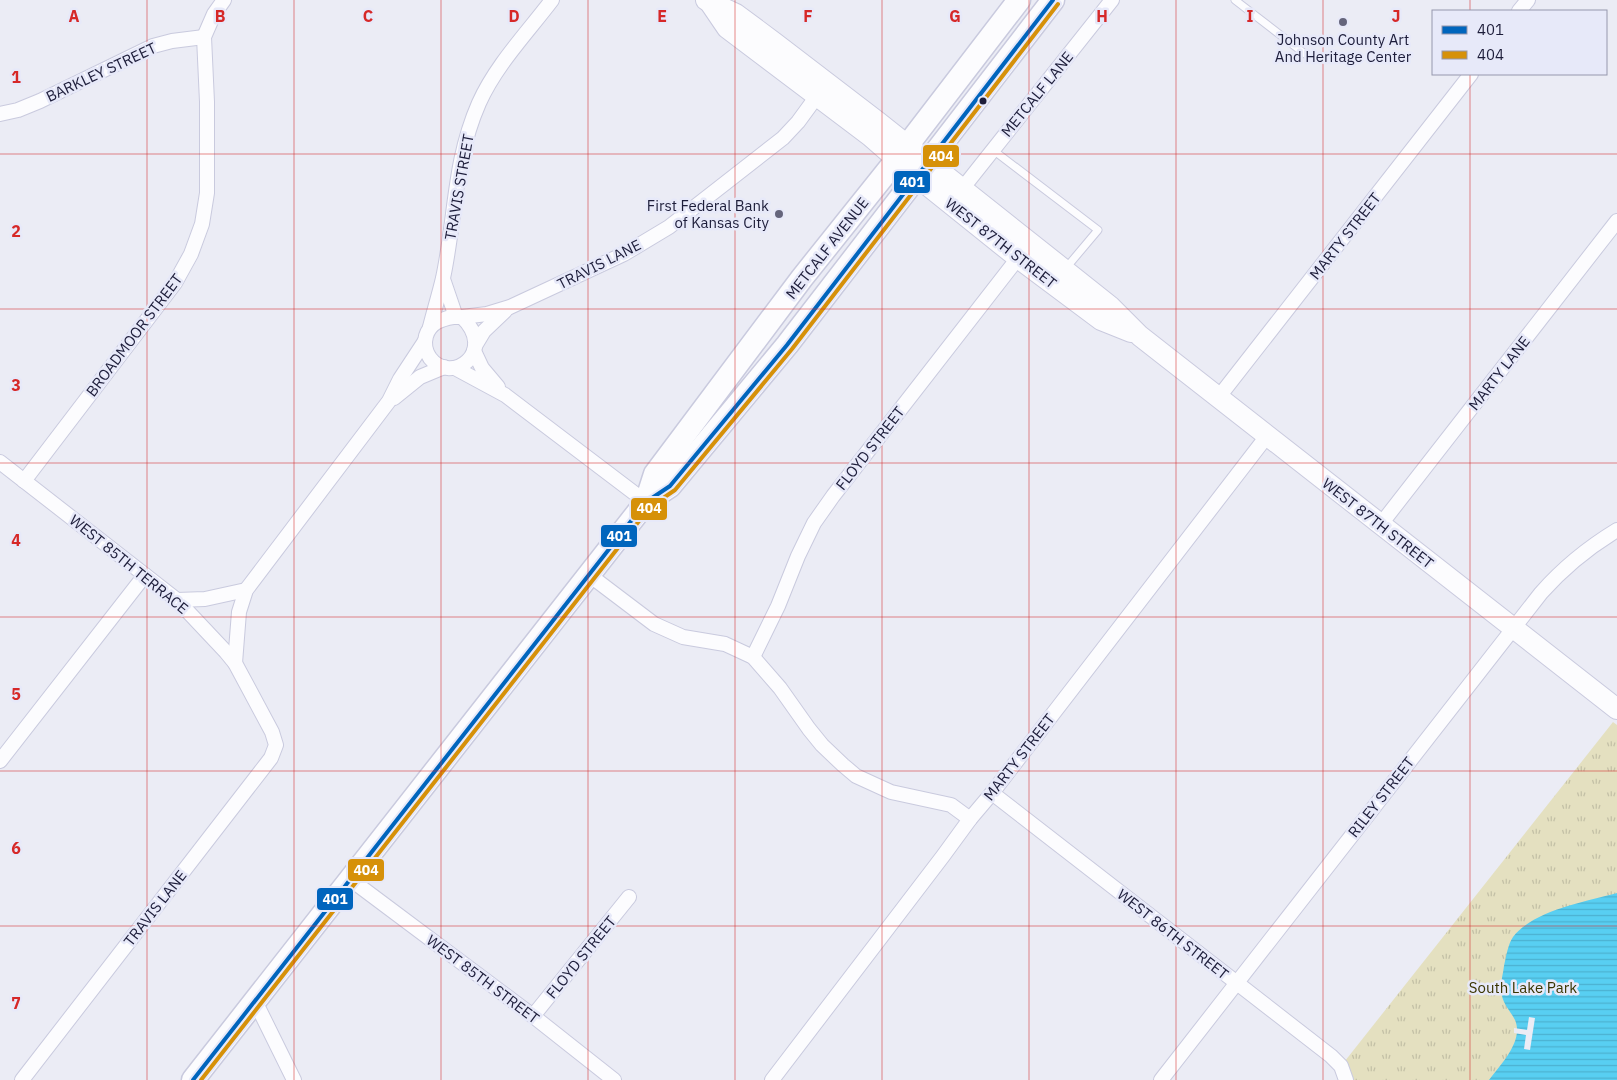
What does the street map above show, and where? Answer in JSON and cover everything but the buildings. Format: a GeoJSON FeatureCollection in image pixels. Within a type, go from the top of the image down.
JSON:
{"type":"FeatureCollection","features":[{"type":"Feature","properties":{"kind":"main road","name":"METCALF AVENUE"},"geometry":{"type":"LineString","coordinates":[[646,502],[655,474],[802,278],[1019,0]]}},
{"type":"Feature","properties":{"kind":"main road","name":"METCALF AVENUE"},"geometry":{"type":"LineString","coordinates":[[193,1080],[646,502],[670,486],[787,345],[1053,0]]}},
{"type":"Feature","properties":{"kind":"street","name":"BROADMOOR STREET"},"geometry":{"type":"LineString","coordinates":[[24,480],[175,284],[191,254],[202,224],[207,193],[207,102],[204,37],[214,14],[224,0]]}},
{"type":"Feature","properties":{"kind":"street","name":"TRAVIS STREET"},"geometry":{"type":"LineString","coordinates":[[430,327],[443,278],[459,165],[468,130],[480,101],[495,74],[552,0]]}},
{"type":"Feature","properties":{"kind":"street","name":"METCALF LANE"},"geometry":{"type":"LineString","coordinates":[[962,189],[1112,0]]}},
{"type":"Feature","properties":{"kind":"street","name":"WEST 87TH STREET"},"geometry":{"type":"LineString","coordinates":[[709,1],[727,28],[817,96],[902,152]]}},
{"type":"Feature","properties":{"kind":"street","name":"WEST 87TH STREET"},"geometry":{"type":"LineString","coordinates":[[709,1],[736,14],[836,89],[1018,258],[1101,320],[1140,336]]}},
{"type":"Feature","properties":{"kind":"street","name":"BARKLEY STREET"},"geometry":{"type":"LineString","coordinates":[[0,114],[18,110],[40,101],[153,46],[172,40],[204,37]]}},
{"type":"Feature","properties":{"kind":"street","name":"MARTY STREET"},"geometry":{"type":"LineString","coordinates":[[1218,398],[1470,75]]}},
{"type":"Feature","properties":{"kind":"street","name":"TRAVIS LANE"},"geometry":{"type":"LineString","coordinates":[[459,317],[487,314],[510,308],[624,254],[669,227],[783,138],[798,122],[817,96]]}},
{"type":"Feature","properties":{"kind":"street","name":"WEST 87TH STREET"},"geometry":{"type":"LineString","coordinates":[[923,170],[962,189],[1110,306],[1140,336],[1218,398],[1617,709]]}},
{"type":"Feature","properties":{"kind":"street","name":"MARTY LANE"},"geometry":{"type":"LineString","coordinates":[[1381,524],[1617,222]]}},
{"type":"Feature","properties":{"kind":"street","name":"FLOYD STREET"},"geometry":{"type":"LineString","coordinates":[[753,657],[778,606],[798,556],[814,523],[1018,258]]}},
{"type":"Feature","properties":{"kind":"street","name":"TRAVIS STREET"},"geometry":{"type":"LineString","coordinates":[[443,278],[459,317]]}},
{"type":"Feature","properties":{"kind":"street","name":"TRAVIS LANE"},"geometry":{"type":"LineString","coordinates":[[475,349],[484,332],[494,320],[510,308]]}},
{"type":"Feature","properties":{"kind":"street"},"geometry":{"type":"LineString","coordinates":[[235,663],[239,612],[246,590],[389,401],[425,341],[430,327],[443,318],[459,317],[472,330],[475,349],[482,368],[505,395]]}},
{"type":"Feature","properties":{"kind":"street"},"geometry":{"type":"LineString","coordinates":[[425,341],[425,349],[433,362],[505,395],[646,502]]}},
{"type":"Feature","properties":{"kind":"street"},"geometry":{"type":"LineString","coordinates":[[389,401],[420,377],[468,361],[475,349]]}},
{"type":"Feature","properties":{"kind":"street","name":"MARTY STREET"},"geometry":{"type":"LineString","coordinates":[[772,1080],[970,819],[992,794],[1267,436]]}},
{"type":"Feature","properties":{"kind":"street","name":"WEST 85TH TERRACE"},"geometry":{"type":"LineString","coordinates":[[0,462],[177,600],[235,663],[272,732]]}},
{"type":"Feature","properties":{"kind":"street","name":"RILEY STREET"},"geometry":{"type":"LineString","coordinates":[[1161,1080],[1512,628],[1554,578],[1589,548],[1617,530]]}},
{"type":"Feature","properties":{"kind":"street"},"geometry":{"type":"LineString","coordinates":[[588,574],[654,624],[683,636],[725,644],[753,657],[780,688],[822,745],[856,776],[891,792],[951,804],[970,819]]}},
{"type":"Feature","properties":{"kind":"street"},"geometry":{"type":"LineString","coordinates":[[0,761],[145,575]]}},
{"type":"Feature","properties":{"kind":"street"},"geometry":{"type":"LineString","coordinates":[[177,600],[205,599],[246,590]]}},
{"type":"Feature","properties":{"kind":"street","name":"TRAVIS LANE"},"geometry":{"type":"LineString","coordinates":[[22,1080],[271,758],[276,745],[272,732]]}},
{"type":"Feature","properties":{"kind":"street","name":"WEST 86TH STREET"},"geometry":{"type":"LineString","coordinates":[[992,794],[1331,1056],[1341,1066],[1346,1080]]}},
{"type":"Feature","properties":{"kind":"street","name":"WEST 85TH STREET"},"geometry":{"type":"LineString","coordinates":[[350,879],[533,1016],[614,1080]]}},
{"type":"Feature","properties":{"kind":"street","name":"FLOYD STREET"},"geometry":{"type":"LineString","coordinates":[[533,1016],[629,897]]}},
{"type":"Feature","properties":{"kind":"street"},"geometry":{"type":"LineString","coordinates":[[255,1001],[294,1080]]}},
{"type":"Feature","properties":{"kind":"lane"},"geometry":{"type":"LineString","coordinates":[[1234,0],[1305,54]]}},
{"type":"Feature","properties":{"kind":"lane"},"geometry":{"type":"LineString","coordinates":[[992,150],[1098,230],[1064,270]]}},
{"type":"Feature","properties":{"kind":"green space","name":"South Lake Park"},"geometry":{"type":"Polygon","coordinates":[[[1613,722],[1617,725],[1617,1080],[1346,1080],[1341,1066],[1613,722]]]}},
{"type":"Feature","properties":{"kind":"water"},"geometry":{"type":"Polygon","coordinates":[[[1617,893],[1617,1080],[1489,1080],[1510,1052],[1516,1036],[1515,1020],[1504,1002],[1501,989],[1506,955],[1513,937],[1534,920],[1561,908],[1617,893]]]}},
{"type":"Feature","properties":{"kind":"pier"},"geometry":{"type":"Polygon","coordinates":[[[1529,1017],[1535,1018],[1530,1050],[1524,1049],[1526,1035],[1514,1033],[1514,1028],[1527,1030],[1529,1017]]]}},
{"type":"Feature","properties":{"kind":"transit line","name":"401"},"geometry":{"type":"LineString","coordinates":[[193,1080],[646,502],[670,486],[787,345],[1053,0]]}},
{"type":"Feature","properties":{"kind":"transit line","name":"404"},"geometry":{"type":"LineString","coordinates":[[201,1080],[650,507],[675,490],[792,349],[1058,4]]}},
{"type":"Feature","properties":{"kind":"place","name":"Johnson County Art And Heritage Center"},"geometry":{"type":"Point","coordinates":[1343,22]}},
{"type":"Feature","properties":{"kind":"place","name":"First Federal Bank of Kansas City"},"geometry":{"type":"Point","coordinates":[779,214]}}]}
